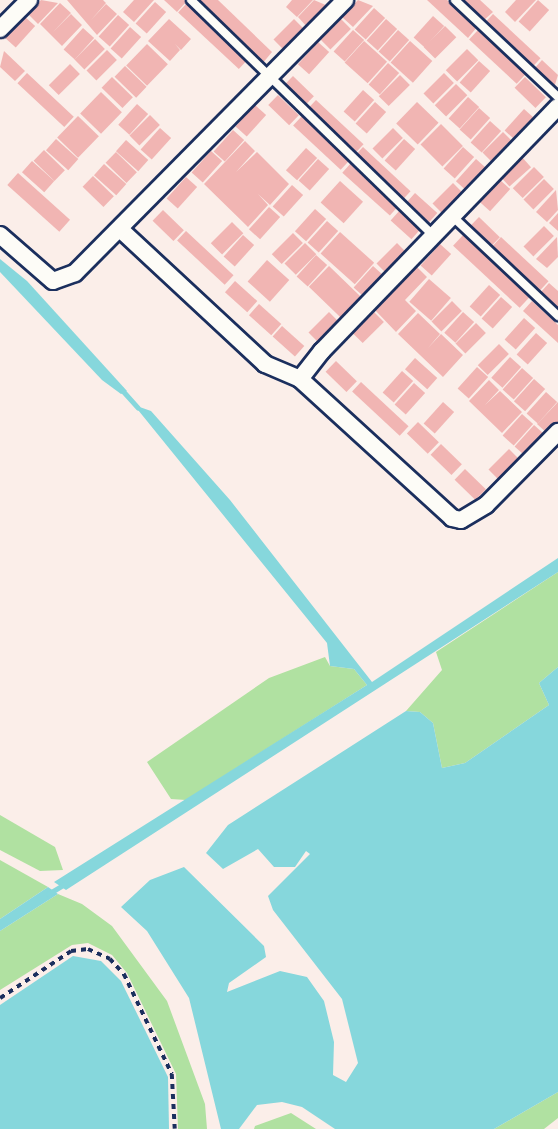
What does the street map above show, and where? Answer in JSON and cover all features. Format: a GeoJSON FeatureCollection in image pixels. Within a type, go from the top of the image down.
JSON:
{"type":"FeatureCollection","features":[{"type":"Feature","properties":{"kind":"street"},"geometry":{"type":"LineString","coordinates":[[0,29],[29,0]]}},
{"type":"Feature","properties":{"kind":"street"},"geometry":{"type":"LineString","coordinates":[[0,235],[53,281],[75,273],[121,230],[345,0]]}},
{"type":"Feature","properties":{"kind":"street"},"geometry":{"type":"LineString","coordinates":[[300,379],[558,107]]}},
{"type":"Feature","properties":{"kind":"street"},"geometry":{"type":"LineString","coordinates":[[121,230],[265,364],[300,379],[452,518],[461,520],[486,505],[558,432]]}},
{"type":"Feature","properties":{"kind":"lane"},"geometry":{"type":"LineString","coordinates":[[191,0],[433,236]]}},
{"type":"Feature","properties":{"kind":"lane"},"geometry":{"type":"LineString","coordinates":[[455,0],[558,97]]}},
{"type":"Feature","properties":{"kind":"lane"},"geometry":{"type":"LineString","coordinates":[[452,216],[558,316]]}},
{"type":"Feature","properties":{"kind":"path"},"geometry":{"type":"LineString","coordinates":[[0,998],[71,951],[88,949],[110,959],[124,974],[172,1074],[175,1129]]}},
{"type":"Feature","properties":{"kind":"green space"},"geometry":{"type":"Polygon","coordinates":[[[558,572],[558,667],[539,683],[549,705],[465,763],[442,768],[433,723],[420,712],[406,711],[442,670],[436,652],[558,572]]]}},
{"type":"Feature","properties":{"kind":"green space"},"geometry":{"type":"Polygon","coordinates":[[[325,657],[330,666],[354,669],[367,685],[186,800],[171,799],[147,762],[269,678],[325,657]]]}},
{"type":"Feature","properties":{"kind":"green space"},"geometry":{"type":"Polygon","coordinates":[[[0,815],[55,847],[63,870],[40,871],[0,850],[0,815]]]}},
{"type":"Feature","properties":{"kind":"green space"},"geometry":{"type":"Polygon","coordinates":[[[0,860],[48,887],[0,919],[0,860]]]}},
{"type":"Feature","properties":{"kind":"green space"},"geometry":{"type":"Polygon","coordinates":[[[58,894],[82,904],[112,926],[167,1001],[205,1104],[207,1129],[178,1129],[176,1074],[127,973],[112,955],[88,943],[72,945],[0,990],[0,931],[58,894]]]}},
{"type":"Feature","properties":{"kind":"green space"},"geometry":{"type":"Polygon","coordinates":[[[558,1092],[558,1118],[544,1129],[494,1129],[558,1092]]]}},
{"type":"Feature","properties":{"kind":"green space"},"geometry":{"type":"Polygon","coordinates":[[[291,1113],[316,1129],[254,1129],[255,1126],[291,1113]]]}},
{"type":"Feature","properties":{"kind":"water"},"geometry":{"type":"Polygon","coordinates":[[[0,259],[27,281],[127,391],[121,394],[102,380],[0,272],[0,259]]]}},
{"type":"Feature","properties":{"kind":"water"},"geometry":{"type":"Polygon","coordinates":[[[134,405],[151,411],[230,500],[372,682],[558,558],[558,572],[66,890],[54,882],[367,685],[354,669],[330,666],[327,643],[134,405]]]}},
{"type":"Feature","properties":{"kind":"water"},"geometry":{"type":"Polygon","coordinates":[[[558,667],[558,1092],[494,1129],[335,1129],[302,1107],[282,1102],[257,1105],[239,1129],[221,1129],[189,998],[147,931],[121,907],[150,880],[184,867],[264,946],[266,957],[229,983],[227,992],[280,971],[307,977],[324,1001],[334,1042],[333,1075],[346,1082],[358,1063],[342,999],[273,910],[268,896],[310,854],[306,851],[295,867],[274,867],[258,849],[223,869],[206,853],[228,825],[406,711],[420,712],[433,723],[442,768],[465,763],[549,705],[539,683],[558,667]]]}},
{"type":"Feature","properties":{"kind":"water"},"geometry":{"type":"Polygon","coordinates":[[[48,887],[58,894],[0,931],[0,919],[48,887]]]}},
{"type":"Feature","properties":{"kind":"water"},"geometry":{"type":"Polygon","coordinates":[[[73,956],[101,961],[121,981],[168,1077],[169,1129],[0,1129],[0,1005],[73,956]]]}},
{"type":"Feature","properties":{"kind":"building"},"geometry":{"type":"Polygon","coordinates":[[[41,0],[58,3],[38,24],[28,14],[41,0]]]}},
{"type":"Feature","properties":{"kind":"building"},"geometry":{"type":"Polygon","coordinates":[[[67,0],[103,0],[106,3],[91,20],[106,4],[117,14],[97,35],[67,0]]]}},
{"type":"Feature","properties":{"kind":"building"},"geometry":{"type":"Polygon","coordinates":[[[134,0],[154,0],[134,22],[123,12],[134,0]]]}},
{"type":"Feature","properties":{"kind":"building"},"geometry":{"type":"Polygon","coordinates":[[[164,0],[184,0],[186,2],[177,12],[164,0]]]}},
{"type":"Feature","properties":{"kind":"building"},"geometry":{"type":"Polygon","coordinates":[[[196,0],[218,0],[272,52],[262,64],[196,0]]]}},
{"type":"Feature","properties":{"kind":"building"},"geometry":{"type":"Polygon","coordinates":[[[292,0],[313,0],[297,17],[286,7],[292,0]]]}},
{"type":"Feature","properties":{"kind":"building"},"geometry":{"type":"Polygon","coordinates":[[[314,0],[328,6],[308,28],[298,17],[314,0]]]}},
{"type":"Feature","properties":{"kind":"building"},"geometry":{"type":"Polygon","coordinates":[[[358,0],[373,6],[353,27],[342,17],[358,0]]]}},
{"type":"Feature","properties":{"kind":"building"},"geometry":{"type":"Polygon","coordinates":[[[427,0],[447,0],[477,27],[468,38],[427,0]]]}},
{"type":"Feature","properties":{"kind":"building"},"geometry":{"type":"Polygon","coordinates":[[[460,0],[480,0],[493,12],[483,21],[460,0]]]}},
{"type":"Feature","properties":{"kind":"building"},"geometry":{"type":"Polygon","coordinates":[[[516,0],[536,0],[515,22],[505,12],[516,0]]]}},
{"type":"Feature","properties":{"kind":"building"},"geometry":{"type":"Polygon","coordinates":[[[538,0],[549,10],[530,32],[519,22],[538,0]]]}},
{"type":"Feature","properties":{"kind":"building"},"geometry":{"type":"Polygon","coordinates":[[[155,2],[166,12],[147,34],[136,24],[155,2]]]}},
{"type":"Feature","properties":{"kind":"building"},"geometry":{"type":"Polygon","coordinates":[[[60,3],[71,13],[53,32],[71,14],[82,25],[62,46],[40,24],[60,3]]]}},
{"type":"Feature","properties":{"kind":"building"},"geometry":{"type":"Polygon","coordinates":[[[187,3],[248,60],[239,69],[178,13],[187,3]]]}},
{"type":"Feature","properties":{"kind":"building"},"geometry":{"type":"Polygon","coordinates":[[[374,8],[385,18],[366,40],[355,30],[374,8]]]}},
{"type":"Feature","properties":{"kind":"building"},"geometry":{"type":"Polygon","coordinates":[[[493,14],[541,58],[532,68],[484,24],[493,14]]]}},
{"type":"Feature","properties":{"kind":"building"},"geometry":{"type":"Polygon","coordinates":[[[118,15],[129,25],[110,47],[99,37],[118,15]]]}},
{"type":"Feature","properties":{"kind":"building"},"geometry":{"type":"Polygon","coordinates":[[[24,16],[35,26],[16,48],[5,38],[24,16]]]}},
{"type":"Feature","properties":{"kind":"building"},"geometry":{"type":"Polygon","coordinates":[[[433,16],[444,26],[425,48],[414,38],[433,16]]]}},
{"type":"Feature","properties":{"kind":"building"},"geometry":{"type":"Polygon","coordinates":[[[169,19],[191,39],[181,50],[175,44],[180,50],[170,61],[148,41],[169,19]]]}},
{"type":"Feature","properties":{"kind":"building"},"geometry":{"type":"Polygon","coordinates":[[[294,19],[304,29],[283,49],[273,40],[294,19]]]}},
{"type":"Feature","properties":{"kind":"building"},"geometry":{"type":"Polygon","coordinates":[[[341,19],[351,29],[330,49],[320,40],[341,19]]]}},
{"type":"Feature","properties":{"kind":"building"},"geometry":{"type":"Polygon","coordinates":[[[386,19],[397,29],[378,51],[367,41],[386,19]]]}},
{"type":"Feature","properties":{"kind":"building"},"geometry":{"type":"Polygon","coordinates":[[[445,26],[456,37],[435,59],[424,47],[445,26]]]}},
{"type":"Feature","properties":{"kind":"building"},"geometry":{"type":"Polygon","coordinates":[[[130,27],[141,37],[122,59],[111,49],[130,27]]]}},
{"type":"Feature","properties":{"kind":"building"},"geometry":{"type":"Polygon","coordinates":[[[83,28],[94,38],[75,60],[64,50],[83,28]]]}},
{"type":"Feature","properties":{"kind":"building"},"geometry":{"type":"Polygon","coordinates":[[[353,30],[364,40],[345,62],[334,52],[353,30]]]}},
{"type":"Feature","properties":{"kind":"building"},"geometry":{"type":"Polygon","coordinates":[[[398,30],[409,40],[390,62],[379,52],[398,30]]]}},
{"type":"Feature","properties":{"kind":"building"},"geometry":{"type":"Polygon","coordinates":[[[478,30],[526,74],[517,84],[469,40],[478,30]]]}},
{"type":"Feature","properties":{"kind":"building"},"geometry":{"type":"Polygon","coordinates":[[[95,39],[105,49],[84,69],[74,60],[95,39]]]}},
{"type":"Feature","properties":{"kind":"building"},"geometry":{"type":"Polygon","coordinates":[[[364,41],[387,62],[368,83],[345,63],[364,41]]]}},
{"type":"Feature","properties":{"kind":"building"},"geometry":{"type":"Polygon","coordinates":[[[410,41],[432,61],[413,83],[391,63],[410,41]]]}},
{"type":"Feature","properties":{"kind":"building"},"geometry":{"type":"Polygon","coordinates":[[[318,42],[329,52],[309,74],[298,64],[318,42]]]}},
{"type":"Feature","properties":{"kind":"building"},"geometry":{"type":"Polygon","coordinates":[[[147,44],[168,64],[147,86],[126,66],[147,44]]]}},
{"type":"Feature","properties":{"kind":"building"},"geometry":{"type":"Polygon","coordinates":[[[467,49],[478,60],[457,82],[446,70],[467,49]]]}},
{"type":"Feature","properties":{"kind":"building"},"geometry":{"type":"Polygon","coordinates":[[[107,50],[117,60],[96,80],[86,71],[107,50]]]}},
{"type":"Feature","properties":{"kind":"building"},"geometry":{"type":"Polygon","coordinates":[[[4,51],[25,71],[15,81],[0,67],[4,51]]]}},
{"type":"Feature","properties":{"kind":"building"},"geometry":{"type":"Polygon","coordinates":[[[542,60],[558,75],[553,91],[532,71],[542,60]]]}},
{"type":"Feature","properties":{"kind":"building"},"geometry":{"type":"Polygon","coordinates":[[[479,61],[490,71],[471,93],[460,83],[479,61]]]}},
{"type":"Feature","properties":{"kind":"building"},"geometry":{"type":"Polygon","coordinates":[[[388,63],[399,73],[380,95],[369,85],[388,63]]]}},
{"type":"Feature","properties":{"kind":"building"},"geometry":{"type":"Polygon","coordinates":[[[70,64],[80,74],[59,95],[49,85],[70,64]]]}},
{"type":"Feature","properties":{"kind":"building"},"geometry":{"type":"Polygon","coordinates":[[[125,66],[147,87],[136,98],[115,77],[125,66]]]}},
{"type":"Feature","properties":{"kind":"building"},"geometry":{"type":"Polygon","coordinates":[[[27,73],[74,117],[64,127],[17,83],[27,73]]]}},
{"type":"Feature","properties":{"kind":"building"},"geometry":{"type":"Polygon","coordinates":[[[444,73],[454,83],[433,103],[423,94],[444,73]]]}},
{"type":"Feature","properties":{"kind":"building"},"geometry":{"type":"Polygon","coordinates":[[[400,75],[410,85],[389,106],[379,96],[400,75]]]}},
{"type":"Feature","properties":{"kind":"building"},"geometry":{"type":"Polygon","coordinates":[[[293,76],[314,96],[303,107],[283,87],[293,76]]]}},
{"type":"Feature","properties":{"kind":"building"},"geometry":{"type":"Polygon","coordinates":[[[112,77],[133,97],[122,108],[102,88],[112,77]]]}},
{"type":"Feature","properties":{"kind":"building"},"geometry":{"type":"Polygon","coordinates":[[[525,77],[546,97],[535,108],[515,88],[525,77]]]}},
{"type":"Feature","properties":{"kind":"building"},"geometry":{"type":"Polygon","coordinates":[[[456,84],[467,95],[446,117],[435,105],[456,84]]]}},
{"type":"Feature","properties":{"kind":"building"},"geometry":{"type":"Polygon","coordinates":[[[363,90],[374,100],[355,122],[344,112],[363,90]]]}},
{"type":"Feature","properties":{"kind":"building"},"geometry":{"type":"Polygon","coordinates":[[[101,92],[122,112],[101,134],[80,114],[101,92]]]}},
{"type":"Feature","properties":{"kind":"building"},"geometry":{"type":"Polygon","coordinates":[[[278,95],[299,115],[289,125],[268,105],[278,95]]]}},
{"type":"Feature","properties":{"kind":"building"},"geometry":{"type":"Polygon","coordinates":[[[468,97],[479,107],[460,129],[449,119],[468,97]]]}},
{"type":"Feature","properties":{"kind":"building"},"geometry":{"type":"Polygon","coordinates":[[[316,100],[364,144],[355,154],[307,110],[316,100]]]}},
{"type":"Feature","properties":{"kind":"building"},"geometry":{"type":"Polygon","coordinates":[[[375,102],[386,112],[367,134],[356,124],[375,102]]]}},
{"type":"Feature","properties":{"kind":"building"},"geometry":{"type":"Polygon","coordinates":[[[417,102],[439,123],[418,144],[396,124],[417,102]]]}},
{"type":"Feature","properties":{"kind":"building"},"geometry":{"type":"Polygon","coordinates":[[[137,104],[148,114],[129,135],[118,125],[137,104]]]}},
{"type":"Feature","properties":{"kind":"building"},"geometry":{"type":"Polygon","coordinates":[[[255,105],[266,115],[247,137],[236,127],[255,105]]]}},
{"type":"Feature","properties":{"kind":"building"},"geometry":{"type":"Polygon","coordinates":[[[479,108],[490,118],[471,140],[460,130],[479,108]]]}},
{"type":"Feature","properties":{"kind":"building"},"geometry":{"type":"Polygon","coordinates":[[[524,109],[535,119],[516,141],[505,131],[524,109]]]}},
{"type":"Feature","properties":{"kind":"building"},"geometry":{"type":"Polygon","coordinates":[[[150,115],[160,125],[139,145],[129,136],[150,115]]]}},
{"type":"Feature","properties":{"kind":"building"},"geometry":{"type":"Polygon","coordinates":[[[78,116],[99,136],[78,158],[57,138],[78,116]]]}},
{"type":"Feature","properties":{"kind":"building"},"geometry":{"type":"Polygon","coordinates":[[[302,116],[350,160],[341,170],[293,126],[302,116]]]}},
{"type":"Feature","properties":{"kind":"building"},"geometry":{"type":"Polygon","coordinates":[[[490,121],[501,131],[482,153],[471,143],[490,121]]]}},
{"type":"Feature","properties":{"kind":"building"},"geometry":{"type":"Polygon","coordinates":[[[441,124],[463,146],[442,166],[420,145],[441,124]]]}},
{"type":"Feature","properties":{"kind":"building"},"geometry":{"type":"Polygon","coordinates":[[[160,128],[171,138],[152,160],[141,150],[160,128]]]}},
{"type":"Feature","properties":{"kind":"building"},"geometry":{"type":"Polygon","coordinates":[[[393,128],[403,138],[382,158],[372,149],[393,128]]]}},
{"type":"Feature","properties":{"kind":"building"},"geometry":{"type":"Polygon","coordinates":[[[233,130],[244,140],[225,162],[214,152],[233,130]]]}},
{"type":"Feature","properties":{"kind":"building"},"geometry":{"type":"Polygon","coordinates":[[[503,132],[513,142],[492,162],[482,153],[503,132]]]}},
{"type":"Feature","properties":{"kind":"building"},"geometry":{"type":"Polygon","coordinates":[[[56,139],[78,159],[68,170],[46,150],[56,139]]]}},
{"type":"Feature","properties":{"kind":"building"},"geometry":{"type":"Polygon","coordinates":[[[404,139],[415,149],[396,171],[385,161],[404,139]]]}},
{"type":"Feature","properties":{"kind":"building"},"geometry":{"type":"Polygon","coordinates":[[[126,140],[148,160],[138,171],[116,151],[126,140]]]}},
{"type":"Feature","properties":{"kind":"building"},"geometry":{"type":"Polygon","coordinates":[[[245,141],[255,151],[236,172],[257,152],[289,184],[270,205],[258,194],[268,205],[248,227],[204,184],[245,141]]]}},
{"type":"Feature","properties":{"kind":"building"},"geometry":{"type":"Polygon","coordinates":[[[363,147],[411,191],[402,201],[354,157],[363,147]]]}},
{"type":"Feature","properties":{"kind":"building"},"geometry":{"type":"Polygon","coordinates":[[[463,147],[474,157],[455,179],[444,169],[463,147]]]}},
{"type":"Feature","properties":{"kind":"building"},"geometry":{"type":"Polygon","coordinates":[[[306,148],[317,158],[297,180],[286,170],[306,148]]]}},
{"type":"Feature","properties":{"kind":"building"},"geometry":{"type":"Polygon","coordinates":[[[44,150],[65,170],[54,181],[34,161],[44,150]]]}},
{"type":"Feature","properties":{"kind":"building"},"geometry":{"type":"Polygon","coordinates":[[[211,151],[222,161],[203,183],[192,173],[211,151]]]}},
{"type":"Feature","properties":{"kind":"building"},"geometry":{"type":"Polygon","coordinates":[[[116,152],[137,172],[126,183],[106,163],[116,152]]]}},
{"type":"Feature","properties":{"kind":"building"},"geometry":{"type":"Polygon","coordinates":[[[521,156],[531,167],[509,187],[499,175],[521,156]]]}},
{"type":"Feature","properties":{"kind":"building"},"geometry":{"type":"Polygon","coordinates":[[[318,159],[329,169],[310,191],[299,181],[318,159]]]}},
{"type":"Feature","properties":{"kind":"building"},"geometry":{"type":"Polygon","coordinates":[[[476,159],[487,169],[467,191],[456,181],[476,159]]]}},
{"type":"Feature","properties":{"kind":"building"},"geometry":{"type":"Polygon","coordinates":[[[32,161],[54,181],[44,192],[22,172],[32,161]]]}},
{"type":"Feature","properties":{"kind":"building"},"geometry":{"type":"Polygon","coordinates":[[[351,163],[399,206],[390,215],[342,173],[351,163]]]}},
{"type":"Feature","properties":{"kind":"building"},"geometry":{"type":"Polygon","coordinates":[[[104,164],[126,184],[116,195],[94,175],[104,164]]]}},
{"type":"Feature","properties":{"kind":"building"},"geometry":{"type":"Polygon","coordinates":[[[534,167],[544,177],[523,198],[513,188],[534,167]]]}},
{"type":"Feature","properties":{"kind":"building"},"geometry":{"type":"Polygon","coordinates":[[[18,173],[70,220],[59,232],[7,185],[18,173]]]}},
{"type":"Feature","properties":{"kind":"building"},"geometry":{"type":"Polygon","coordinates":[[[93,176],[114,196],[103,207],[83,187],[93,176]]]}},
{"type":"Feature","properties":{"kind":"building"},"geometry":{"type":"Polygon","coordinates":[[[186,177],[197,187],[178,209],[167,199],[186,177]]]}},
{"type":"Feature","properties":{"kind":"building"},"geometry":{"type":"Polygon","coordinates":[[[499,179],[510,189],[490,211],[479,201],[499,179]]]}},
{"type":"Feature","properties":{"kind":"building"},"geometry":{"type":"Polygon","coordinates":[[[544,179],[554,189],[533,209],[523,200],[544,179]]]}},
{"type":"Feature","properties":{"kind":"building"},"geometry":{"type":"Polygon","coordinates":[[[340,181],[363,202],[344,223],[321,203],[340,181]]]}},
{"type":"Feature","properties":{"kind":"building"},"geometry":{"type":"Polygon","coordinates":[[[453,183],[463,193],[442,213],[432,204],[453,183]]]}},
{"type":"Feature","properties":{"kind":"building"},"geometry":{"type":"Polygon","coordinates":[[[292,185],[303,195],[284,217],[273,207],[292,185]]]}},
{"type":"Feature","properties":{"kind":"building"},"geometry":{"type":"Polygon","coordinates":[[[556,190],[558,210],[547,222],[536,212],[556,190]]]}},
{"type":"Feature","properties":{"kind":"building"},"geometry":{"type":"Polygon","coordinates":[[[415,193],[437,213],[427,224],[405,204],[415,193]]]}},
{"type":"Feature","properties":{"kind":"building"},"geometry":{"type":"Polygon","coordinates":[[[269,207],[280,217],[260,239],[249,229],[269,207]]]}},
{"type":"Feature","properties":{"kind":"building"},"geometry":{"type":"Polygon","coordinates":[[[315,209],[326,219],[306,241],[295,231],[315,209]]]}},
{"type":"Feature","properties":{"kind":"building"},"geometry":{"type":"Polygon","coordinates":[[[163,210],[184,230],[173,241],[153,221],[163,210]]]}},
{"type":"Feature","properties":{"kind":"building"},"geometry":{"type":"Polygon","coordinates":[[[400,210],[421,229],[411,239],[391,220],[400,210]]]}},
{"type":"Feature","properties":{"kind":"building"},"geometry":{"type":"Polygon","coordinates":[[[558,213],[558,231],[549,223],[558,213]]]}},
{"type":"Feature","properties":{"kind":"building"},"geometry":{"type":"Polygon","coordinates":[[[479,217],[500,237],[490,247],[469,227],[479,217]]]}},
{"type":"Feature","properties":{"kind":"building"},"geometry":{"type":"Polygon","coordinates":[[[327,221],[338,231],[319,253],[308,243],[327,221]]]}},
{"type":"Feature","properties":{"kind":"building"},"geometry":{"type":"Polygon","coordinates":[[[232,222],[243,233],[222,255],[211,243],[232,222]]]}},
{"type":"Feature","properties":{"kind":"building"},"geometry":{"type":"Polygon","coordinates":[[[544,226],[554,236],[533,256],[523,247],[544,226]]]}},
{"type":"Feature","properties":{"kind":"building"},"geometry":{"type":"Polygon","coordinates":[[[186,231],[234,275],[225,285],[177,241],[186,231]]]}},
{"type":"Feature","properties":{"kind":"building"},"geometry":{"type":"Polygon","coordinates":[[[340,232],[374,263],[355,284],[321,254],[340,232]]]}},
{"type":"Feature","properties":{"kind":"building"},"geometry":{"type":"Polygon","coordinates":[[[293,233],[303,243],[282,264],[272,254],[293,233]]]}},
{"type":"Feature","properties":{"kind":"building"},"geometry":{"type":"Polygon","coordinates":[[[464,234],[531,296],[520,308],[453,246],[464,234]]]}},
{"type":"Feature","properties":{"kind":"building"},"geometry":{"type":"Polygon","coordinates":[[[243,235],[254,245],[235,267],[224,257],[243,235]]]}},
{"type":"Feature","properties":{"kind":"building"},"geometry":{"type":"Polygon","coordinates":[[[501,237],[549,281],[540,291],[492,247],[501,237]]]}},
{"type":"Feature","properties":{"kind":"building"},"geometry":{"type":"Polygon","coordinates":[[[557,237],[558,257],[547,268],[536,259],[557,237]]]}},
{"type":"Feature","properties":{"kind":"building"},"geometry":{"type":"Polygon","coordinates":[[[305,243],[316,254],[296,275],[284,264],[305,243]]]}},
{"type":"Feature","properties":{"kind":"building"},"geometry":{"type":"Polygon","coordinates":[[[397,243],[407,253],[386,273],[376,264],[397,243]]]}},
{"type":"Feature","properties":{"kind":"building"},"geometry":{"type":"Polygon","coordinates":[[[440,244],[451,254],[432,276],[421,266],[440,244]]]}},
{"type":"Feature","properties":{"kind":"building"},"geometry":{"type":"Polygon","coordinates":[[[316,255],[327,265],[308,287],[297,277],[316,255]]]}},
{"type":"Feature","properties":{"kind":"building"},"geometry":{"type":"Polygon","coordinates":[[[267,260],[289,280],[270,302],[248,282],[267,260]]]}},
{"type":"Feature","properties":{"kind":"building"},"geometry":{"type":"Polygon","coordinates":[[[329,266],[362,298],[342,319],[309,287],[329,266]]]}},
{"type":"Feature","properties":{"kind":"building"},"geometry":{"type":"Polygon","coordinates":[[[373,266],[384,276],[365,298],[354,288],[373,266]]]}},
{"type":"Feature","properties":{"kind":"building"},"geometry":{"type":"Polygon","coordinates":[[[416,266],[427,277],[405,300],[416,311],[396,332],[375,310],[416,266]]]}},
{"type":"Feature","properties":{"kind":"building"},"geometry":{"type":"Polygon","coordinates":[[[429,279],[451,298],[431,321],[409,302],[429,279]]]}},
{"type":"Feature","properties":{"kind":"building"},"geometry":{"type":"Polygon","coordinates":[[[235,281],[257,301],[247,312],[225,292],[235,281]]]}},
{"type":"Feature","properties":{"kind":"building"},"geometry":{"type":"Polygon","coordinates":[[[549,283],[558,291],[558,310],[540,293],[549,283]]]}},
{"type":"Feature","properties":{"kind":"building"},"geometry":{"type":"Polygon","coordinates":[[[489,285],[500,295],[481,317],[470,307],[489,285]]]}},
{"type":"Feature","properties":{"kind":"building"},"geometry":{"type":"Polygon","coordinates":[[[501,297],[512,307],[493,329],[482,319],[501,297]]]}},
{"type":"Feature","properties":{"kind":"building"},"geometry":{"type":"Polygon","coordinates":[[[452,301],[462,311],[441,331],[431,322],[452,301]]]}},
{"type":"Feature","properties":{"kind":"building"},"geometry":{"type":"Polygon","coordinates":[[[532,301],[558,325],[558,343],[523,311],[532,301]]]}},
{"type":"Feature","properties":{"kind":"building"},"geometry":{"type":"Polygon","coordinates":[[[259,304],[281,324],[271,335],[249,315],[259,304]]]}},
{"type":"Feature","properties":{"kind":"building"},"geometry":{"type":"Polygon","coordinates":[[[329,312],[339,322],[318,342],[308,333],[329,312]]]}},
{"type":"Feature","properties":{"kind":"building"},"geometry":{"type":"Polygon","coordinates":[[[374,312],[384,322],[363,343],[353,333],[374,312]]]}},
{"type":"Feature","properties":{"kind":"building"},"geometry":{"type":"Polygon","coordinates":[[[463,312],[474,322],[455,343],[444,333],[463,312]]]}},
{"type":"Feature","properties":{"kind":"building"},"geometry":{"type":"Polygon","coordinates":[[[418,313],[440,334],[428,348],[441,334],[463,355],[443,377],[398,334],[418,313]]]}},
{"type":"Feature","properties":{"kind":"building"},"geometry":{"type":"Polygon","coordinates":[[[524,318],[535,328],[516,350],[505,340],[524,318]]]}},
{"type":"Feature","properties":{"kind":"building"},"geometry":{"type":"Polygon","coordinates":[[[476,323],[486,333],[465,353],[455,344],[476,323]]]}},
{"type":"Feature","properties":{"kind":"building"},"geometry":{"type":"Polygon","coordinates":[[[282,326],[304,346],[295,356],[273,336],[282,326]]]}},
{"type":"Feature","properties":{"kind":"building"},"geometry":{"type":"Polygon","coordinates":[[[536,333],[547,343],[528,365],[517,355],[536,333]]]}},
{"type":"Feature","properties":{"kind":"building"},"geometry":{"type":"Polygon","coordinates":[[[499,344],[509,354],[488,375],[478,365],[499,344]]]}},
{"type":"Feature","properties":{"kind":"building"},"geometry":{"type":"Polygon","coordinates":[[[510,357],[521,367],[502,388],[491,378],[510,357]]]}},
{"type":"Feature","properties":{"kind":"building"},"geometry":{"type":"Polygon","coordinates":[[[415,358],[437,378],[427,389],[405,369],[415,358]]]}},
{"type":"Feature","properties":{"kind":"building"},"geometry":{"type":"Polygon","coordinates":[[[336,361],[357,381],[346,392],[326,372],[336,361]]]}},
{"type":"Feature","properties":{"kind":"building"},"geometry":{"type":"Polygon","coordinates":[[[477,367],[488,377],[469,399],[458,389],[477,367]]]}},
{"type":"Feature","properties":{"kind":"building"},"geometry":{"type":"Polygon","coordinates":[[[522,368],[533,378],[514,400],[503,390],[522,368]]]}},
{"type":"Feature","properties":{"kind":"building"},"geometry":{"type":"Polygon","coordinates":[[[402,371],[413,381],[394,403],[383,393],[402,371]]]}},
{"type":"Feature","properties":{"kind":"building"},"geometry":{"type":"Polygon","coordinates":[[[534,379],[545,389],[525,411],[514,401],[534,379]]]}},
{"type":"Feature","properties":{"kind":"building"},"geometry":{"type":"Polygon","coordinates":[[[489,380],[499,390],[485,405],[500,391],[522,412],[502,433],[469,401],[489,380]]]}},
{"type":"Feature","properties":{"kind":"building"},"geometry":{"type":"Polygon","coordinates":[[[361,382],[409,426],[400,436],[352,392],[361,382]]]}},
{"type":"Feature","properties":{"kind":"building"},"geometry":{"type":"Polygon","coordinates":[[[414,383],[425,393],[406,415],[395,405],[414,383]]]}},
{"type":"Feature","properties":{"kind":"building"},"geometry":{"type":"Polygon","coordinates":[[[546,392],[557,402],[538,424],[527,414],[546,392]]]}},
{"type":"Feature","properties":{"kind":"building"},"geometry":{"type":"Polygon","coordinates":[[[443,402],[454,412],[435,434],[424,424],[443,402]]]}},
{"type":"Feature","properties":{"kind":"building"},"geometry":{"type":"Polygon","coordinates":[[[558,402],[558,424],[548,434],[537,424],[558,402]]]}},
{"type":"Feature","properties":{"kind":"building"},"geometry":{"type":"Polygon","coordinates":[[[522,414],[533,424],[514,446],[503,436],[522,414]]]}},
{"type":"Feature","properties":{"kind":"building"},"geometry":{"type":"Polygon","coordinates":[[[418,422],[439,442],[428,454],[407,434],[418,422]]]}},
{"type":"Feature","properties":{"kind":"building"},"geometry":{"type":"Polygon","coordinates":[[[534,425],[545,435],[526,457],[515,447],[534,425]]]}},
{"type":"Feature","properties":{"kind":"building"},"geometry":{"type":"Polygon","coordinates":[[[441,444],[462,464],[451,475],[431,455],[441,444]]]}},
{"type":"Feature","properties":{"kind":"building"},"geometry":{"type":"Polygon","coordinates":[[[509,449],[519,459],[498,479],[488,470],[509,449]]]}},
{"type":"Feature","properties":{"kind":"building"},"geometry":{"type":"Polygon","coordinates":[[[465,469],[486,489],[475,500],[455,480],[465,469]]]}},
{"type":"Feature","properties":{"kind":"waterway"},"geometry":{"type":"LineString","coordinates":[[121,389],[138,408]]}},
{"type":"Feature","properties":{"kind":"waterway"},"geometry":{"type":"LineString","coordinates":[[48,894],[66,883]]}}]}
